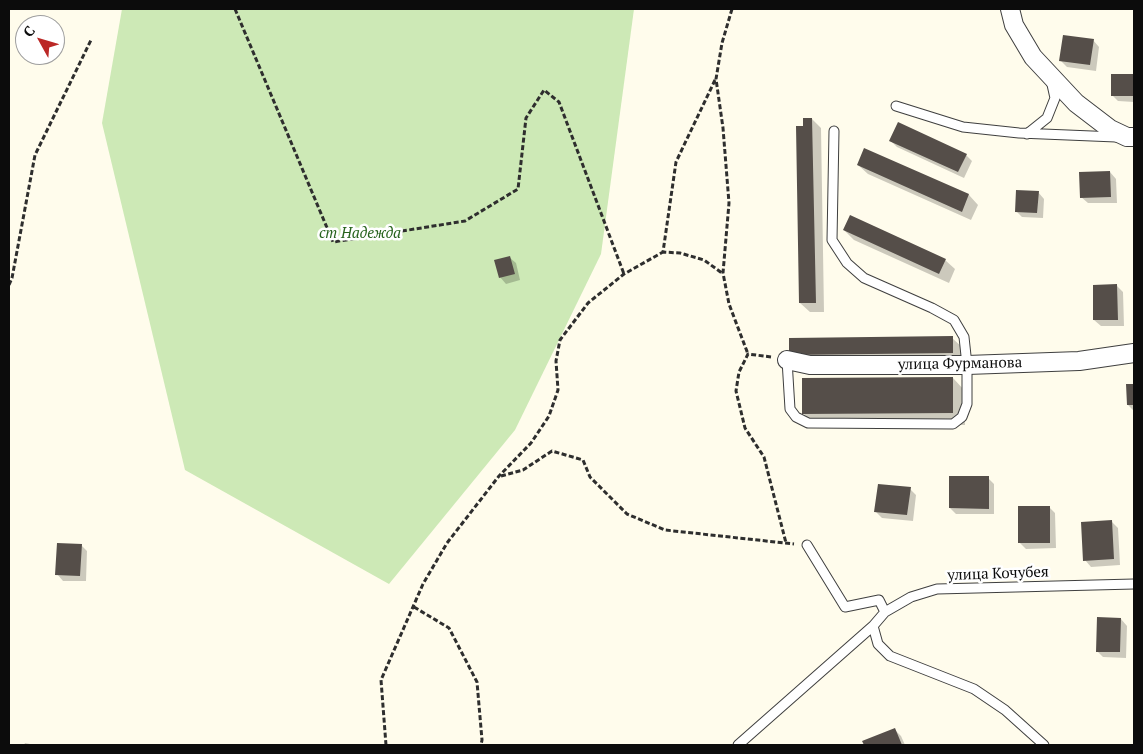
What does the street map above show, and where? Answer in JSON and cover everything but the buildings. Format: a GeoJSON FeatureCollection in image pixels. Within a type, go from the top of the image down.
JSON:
{"type":"FeatureCollection","features":[{"type":"Feature","properties":{"kind":"street"},"geometry":{"type":"LineString","coordinates":[[1010,9],[1014,25],[1033,57],[1076,103],[1110,129],[1130,137]]}},
{"type":"Feature","properties":{"kind":"street","name":"улица Фурманова"},"geometry":{"type":"LineString","coordinates":[[787,360],[810,365],[967,365],[1078,361],[1134,352]]}},
{"type":"Feature","properties":{"kind":"lane"},"geometry":{"type":"LineString","coordinates":[[1027,134],[1046,118],[1055,98],[1049,74]]}},
{"type":"Feature","properties":{"kind":"lane"},"geometry":{"type":"LineString","coordinates":[[896,106],[962,126],[1027,134],[1130,137]]}},
{"type":"Feature","properties":{"kind":"lane"},"geometry":{"type":"LineString","coordinates":[[787,360],[790,409],[796,417],[808,423],[953,424],[962,416],[967,404],[967,365],[964,338],[954,320],[932,308],[864,278],[847,263],[832,240],[834,131]]}},
{"type":"Feature","properties":{"kind":"lane"},"geometry":{"type":"LineString","coordinates":[[806,545],[845,607],[879,600],[885,612]]}},
{"type":"Feature","properties":{"kind":"lane","name":"улица Кочубея"},"geometry":{"type":"LineString","coordinates":[[738,745],[873,626],[885,612],[911,597],[937,590],[1134,584]]}},
{"type":"Feature","properties":{"kind":"lane"},"geometry":{"type":"LineString","coordinates":[[873,626],[878,644],[890,656],[974,689],[1005,710],[1044,745]]}},
{"type":"Feature","properties":{"kind":"path"},"geometry":{"type":"LineString","coordinates":[[235,9],[333,242],[465,221],[518,189],[526,118],[544,90],[559,102],[624,274]]}},
{"type":"Feature","properties":{"kind":"path"},"geometry":{"type":"LineString","coordinates":[[663,252],[676,162],[716,79],[722,43],[732,9]]}},
{"type":"Feature","properties":{"kind":"path"},"geometry":{"type":"LineString","coordinates":[[9,285],[12,278],[35,155],[91,40]]}},
{"type":"Feature","properties":{"kind":"path"},"geometry":{"type":"LineString","coordinates":[[716,79],[723,128],[729,203],[723,274],[729,304],[748,354],[740,372],[736,391],[745,428],[764,457],[786,543]]}},
{"type":"Feature","properties":{"kind":"path"},"geometry":{"type":"LineString","coordinates":[[386,745],[381,680],[423,584],[447,543],[499,476],[531,444],[550,416],[558,390],[556,361],[560,340],[588,304],[624,274],[663,252],[680,253],[704,260],[723,274]]}},
{"type":"Feature","properties":{"kind":"path"},"geometry":{"type":"LineString","coordinates":[[748,354],[787,360]]}},
{"type":"Feature","properties":{"kind":"path"},"geometry":{"type":"LineString","coordinates":[[499,476],[523,470],[552,451],[583,460],[590,478],[627,514],[665,530],[806,545]]}},
{"type":"Feature","properties":{"kind":"path"},"geometry":{"type":"LineString","coordinates":[[414,607],[449,628],[477,682],[481,745]]}},
{"type":"Feature","properties":{"kind":"green space","name":"ст Надежда"},"geometry":{"type":"Polygon","coordinates":[[[122,9],[634,9],[601,254],[515,430],[389,584],[185,470],[102,123],[122,9]]]}}]}
